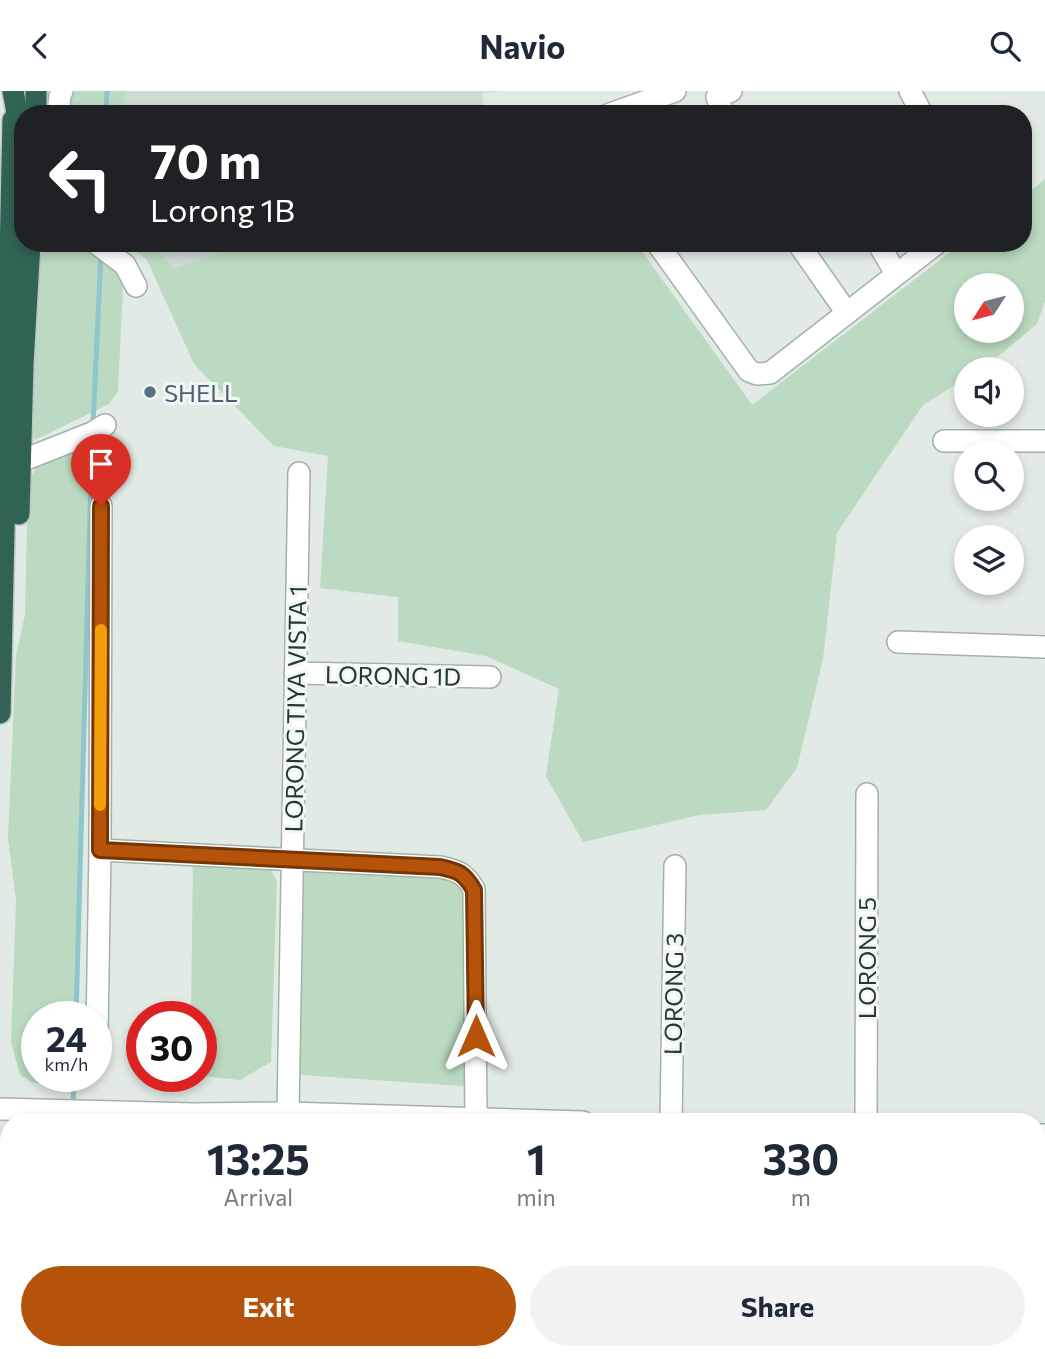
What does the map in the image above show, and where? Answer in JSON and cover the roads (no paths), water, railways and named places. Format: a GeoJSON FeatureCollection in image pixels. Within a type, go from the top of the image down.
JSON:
{"type":"FeatureCollection","features":[{"type":"Feature","properties":{"kind":"highway"},"geometry":{"type":"LineString","coordinates":[[0,713],[6,120]]}},
{"type":"Feature","properties":{"kind":"highway"},"geometry":{"type":"LineString","coordinates":[[1,654],[12,642],[16,622],[29,252]]}},
{"type":"Feature","properties":{"kind":"street"},"geometry":{"type":"LineString","coordinates":[[635,105],[675,91]]}},
{"type":"Feature","properties":{"kind":"street"},"geometry":{"type":"LineString","coordinates":[[720,105],[717,97],[731,91]]}},
{"type":"Feature","properties":{"kind":"street"},"geometry":{"type":"LineString","coordinates":[[108,252],[125,265],[136,286]]}},
{"type":"Feature","properties":{"kind":"street"},"geometry":{"type":"LineString","coordinates":[[663,252],[748,371],[757,374],[770,373],[925,252]]}},
{"type":"Feature","properties":{"kind":"street"},"geometry":{"type":"LineString","coordinates":[[804,252],[847,313]]}},
{"type":"Feature","properties":{"kind":"street"},"geometry":{"type":"LineString","coordinates":[[883,252],[896,274]]}},
{"type":"Feature","properties":{"kind":"street"},"geometry":{"type":"LineString","coordinates":[[21,461],[96,432],[105,425]]}},
{"type":"Feature","properties":{"kind":"street"},"geometry":{"type":"LineString","coordinates":[[944,440],[1045,441]]}},
{"type":"Feature","properties":{"kind":"street","name":"LORONG TIYA VISTA 1"},"geometry":{"type":"LineString","coordinates":[[288,1113],[299,473]]}},
{"type":"Feature","properties":{"kind":"street"},"geometry":{"type":"LineString","coordinates":[[98,1001],[101,506]]}},
{"type":"Feature","properties":{"kind":"street"},"geometry":{"type":"LineString","coordinates":[[898,642],[1045,647]]}},
{"type":"Feature","properties":{"kind":"street","name":"LORONG 1D"},"geometry":{"type":"LineString","coordinates":[[295,673],[490,677]]}},
{"type":"Feature","properties":{"kind":"street","name":"LORONG 5"},"geometry":{"type":"LineString","coordinates":[[866,1113],[867,794]]}},
{"type":"Feature","properties":{"kind":"street"},"geometry":{"type":"LineString","coordinates":[[100,850],[440,867],[458,871],[468,878],[474,890],[477,1113]]}},
{"type":"Feature","properties":{"kind":"street","name":"LORONG 3"},"geometry":{"type":"LineString","coordinates":[[671,1113],[675,866]]}},
{"type":"Feature","properties":{"kind":"street"},"geometry":{"type":"LineString","coordinates":[[0,1109],[86,1113]]}},
{"type":"Feature","properties":{"kind":"waterway"},"geometry":{"type":"LineString","coordinates":[[106,105],[107,91]]}},
{"type":"Feature","properties":{"kind":"waterway"},"geometry":{"type":"LineString","coordinates":[[93,425],[101,253]]}},
{"type":"Feature","properties":{"kind":"waterway"},"geometry":{"type":"LineString","coordinates":[[76,1001],[92,439]]}},
{"type":"Feature","properties":{"kind":"waterway"},"geometry":{"type":"LineString","coordinates":[[73,1092],[73,1105]]}},
{"type":"Feature","properties":{"kind":"place","name":"SHELL"},"geometry":{"type":"Point","coordinates":[150,392]}}]}
